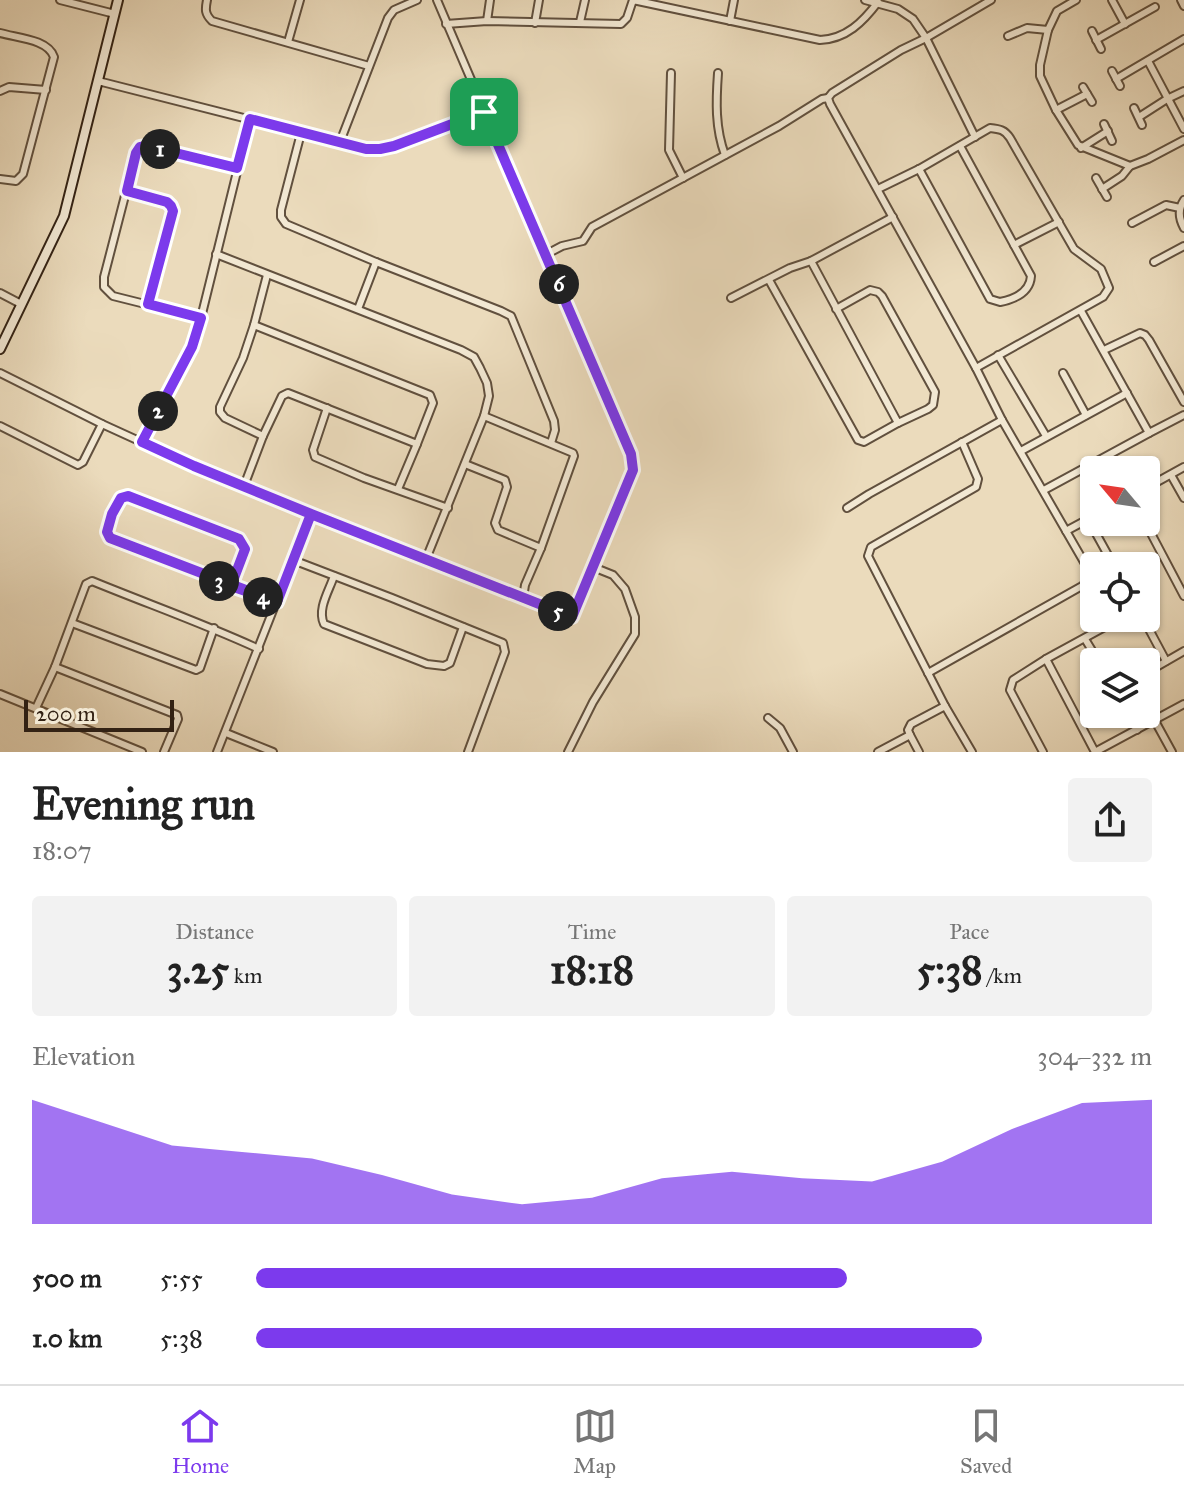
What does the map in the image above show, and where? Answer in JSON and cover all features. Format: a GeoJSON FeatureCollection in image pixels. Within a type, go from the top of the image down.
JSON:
{"type":"FeatureCollection","features":[{"type":"Feature","properties":{"kind":"street"},"geometry":{"type":"LineString","coordinates":[[60,0],[115,14]]}},
{"type":"Feature","properties":{"kind":"street"},"geometry":{"type":"LineString","coordinates":[[0,349],[64,216],[118,0]]}},
{"type":"Feature","properties":{"kind":"street"},"geometry":{"type":"LineString","coordinates":[[207,0],[205,11],[212,21],[369,66]]}},
{"type":"Feature","properties":{"kind":"street"},"geometry":{"type":"LineString","coordinates":[[288,42],[300,0]]}},
{"type":"Feature","properties":{"kind":"street"},"geometry":{"type":"LineString","coordinates":[[340,142],[388,18],[394,10],[417,0]]}},
{"type":"Feature","properties":{"kind":"street"},"geometry":{"type":"LineString","coordinates":[[0,373],[194,466],[572,617],[633,470],[631,454],[437,0]]}},
{"type":"Feature","properties":{"kind":"street"},"geometry":{"type":"LineString","coordinates":[[487,21],[490,0]]}},
{"type":"Feature","properties":{"kind":"street"},"geometry":{"type":"LineString","coordinates":[[535,23],[539,0]]}},
{"type":"Feature","properties":{"kind":"street"},"geometry":{"type":"LineString","coordinates":[[580,22],[585,0]]}},
{"type":"Feature","properties":{"kind":"street"},"geometry":{"type":"LineString","coordinates":[[446,24],[487,21],[621,24],[627,18],[633,0],[830,40],[854,29],[878,2]]}},
{"type":"Feature","properties":{"kind":"street"},"geometry":{"type":"LineString","coordinates":[[730,21],[734,0]]}},
{"type":"Feature","properties":{"kind":"street"},"geometry":{"type":"LineString","coordinates":[[865,0],[904,12],[913,19],[926,38],[975,137]]}},
{"type":"Feature","properties":{"kind":"street"},"geometry":{"type":"LineString","coordinates":[[545,255],[562,246],[583,241],[592,227],[779,126],[901,50],[991,0]]}},
{"type":"Feature","properties":{"kind":"street"},"geometry":{"type":"LineString","coordinates":[[1076,0],[1057,11],[1048,30],[1039,71],[1056,110],[1081,148],[1130,166]]}},
{"type":"Feature","properties":{"kind":"street"},"geometry":{"type":"LineString","coordinates":[[1112,0],[1125,24]]}},
{"type":"Feature","properties":{"kind":"street"},"geometry":{"type":"LineString","coordinates":[[1181,0],[1184,6]]}},
{"type":"Feature","properties":{"kind":"street"},"geometry":{"type":"LineString","coordinates":[[1096,40],[1155,7]]}},
{"type":"Feature","properties":{"kind":"street"},"geometry":{"type":"LineString","coordinates":[[1008,36],[1027,28],[1048,30]]}},
{"type":"Feature","properties":{"kind":"street"},"geometry":{"type":"LineString","coordinates":[[1092,31],[1101,49]]}},
{"type":"Feature","properties":{"kind":"street"},"geometry":{"type":"LineString","coordinates":[[0,33],[43,45],[51,50],[54,57],[23,174],[16,181],[0,179]]}},
{"type":"Feature","properties":{"kind":"street"},"geometry":{"type":"LineString","coordinates":[[1112,71],[1118,83],[1184,39]]}},
{"type":"Feature","properties":{"kind":"street"},"geometry":{"type":"LineString","coordinates":[[1148,61],[1184,129]]}},
{"type":"Feature","properties":{"kind":"street"},"geometry":{"type":"LineString","coordinates":[[671,73],[669,150],[683,178]]}},
{"type":"Feature","properties":{"kind":"street"},"geometry":{"type":"LineString","coordinates":[[718,73],[716,110],[720,143],[725,155]]}},
{"type":"Feature","properties":{"kind":"street"},"geometry":{"type":"LineString","coordinates":[[98,81],[366,149],[394,146],[484,112]]}},
{"type":"Feature","properties":{"kind":"street"},"geometry":{"type":"LineString","coordinates":[[0,91],[9,87],[46,90]]}},
{"type":"Feature","properties":{"kind":"street"},"geometry":{"type":"LineString","coordinates":[[1056,110],[1085,90],[1092,102]]}},
{"type":"Feature","properties":{"kind":"street"},"geometry":{"type":"LineString","coordinates":[[1134,108],[1140,121],[1167,99],[1184,91]]}},
{"type":"Feature","properties":{"kind":"street"},"geometry":{"type":"LineString","coordinates":[[828,98],[1002,420],[1088,569],[1087,583],[928,673]]}},
{"type":"Feature","properties":{"kind":"street"},"geometry":{"type":"LineString","coordinates":[[142,442],[192,347],[250,119]]}},
{"type":"Feature","properties":{"kind":"street"},"geometry":{"type":"LineString","coordinates":[[1104,124],[1112,141]]}},
{"type":"Feature","properties":{"kind":"street"},"geometry":{"type":"LineString","coordinates":[[878,189],[990,128],[998,129],[1006,132],[1074,249],[1101,269],[1108,285],[1103,297],[976,368]]}},
{"type":"Feature","properties":{"kind":"street"},"geometry":{"type":"LineString","coordinates":[[1081,148],[1108,131]]}},
{"type":"Feature","properties":{"kind":"street"},"geometry":{"type":"LineString","coordinates":[[301,133],[281,210],[283,221],[511,316],[554,421],[551,443]]}},
{"type":"Feature","properties":{"kind":"street"},"geometry":{"type":"LineString","coordinates":[[1102,189],[1122,176],[1130,166],[1184,140]]}},
{"type":"Feature","properties":{"kind":"street"},"geometry":{"type":"LineString","coordinates":[[919,169],[990,299],[1007,301],[1021,294],[1031,283],[1031,276],[960,146]]}},
{"type":"Feature","properties":{"kind":"street"},"geometry":{"type":"LineString","coordinates":[[201,318],[113,296],[104,287],[104,277],[140,147],[237,168]]}},
{"type":"Feature","properties":{"kind":"street"},"geometry":{"type":"LineString","coordinates":[[1096,178],[1107,197]]}},
{"type":"Feature","properties":{"kind":"street"},"geometry":{"type":"LineString","coordinates":[[127,191],[167,202],[172,208],[173,214],[148,304]]}},
{"type":"Feature","properties":{"kind":"street"},"geometry":{"type":"LineString","coordinates":[[1184,200],[1180,208],[1184,228]]}},
{"type":"Feature","properties":{"kind":"street"},"geometry":{"type":"LineString","coordinates":[[1132,223],[1166,205],[1180,208]]}},
{"type":"Feature","properties":{"kind":"street"},"geometry":{"type":"LineString","coordinates":[[731,298],[790,268],[811,261],[893,217]]}},
{"type":"Feature","properties":{"kind":"street"},"geometry":{"type":"LineString","coordinates":[[1014,245],[1059,222]]}},
{"type":"Feature","properties":{"kind":"street"},"geometry":{"type":"LineString","coordinates":[[1154,262],[1184,246]]}},
{"type":"Feature","properties":{"kind":"street"},"geometry":{"type":"LineString","coordinates":[[216,254],[474,357],[489,390],[484,416],[426,559]]}},
{"type":"Feature","properties":{"kind":"street"},"geometry":{"type":"LineString","coordinates":[[811,261],[898,423]]}},
{"type":"Feature","properties":{"kind":"street"},"geometry":{"type":"LineString","coordinates":[[358,309],[376,262]]}},
{"type":"Feature","properties":{"kind":"street"},"geometry":{"type":"LineString","coordinates":[[263,436],[225,418],[220,407],[243,358],[267,275]]}},
{"type":"Feature","properties":{"kind":"street"},"geometry":{"type":"LineString","coordinates":[[769,280],[858,440],[864,442],[928,409],[935,400],[935,392],[882,296],[870,290],[836,309]]}},
{"type":"Feature","properties":{"kind":"street"},"geometry":{"type":"LineString","coordinates":[[0,293],[21,304]]}},
{"type":"Feature","properties":{"kind":"street"},"geometry":{"type":"LineString","coordinates":[[1081,311],[1149,433]]}},
{"type":"Feature","properties":{"kind":"street"},"geometry":{"type":"LineString","coordinates":[[254,325],[430,395],[433,403],[398,489]]}},
{"type":"Feature","properties":{"kind":"street"},"geometry":{"type":"LineString","coordinates":[[1104,350],[1140,333],[1145,335],[1184,402]]}},
{"type":"Feature","properties":{"kind":"street"},"geometry":{"type":"LineString","coordinates":[[998,355],[1046,436]]}},
{"type":"Feature","properties":{"kind":"street"},"geometry":{"type":"LineString","coordinates":[[1063,373],[1086,415]]}},
{"type":"Feature","properties":{"kind":"street"},"geometry":{"type":"LineString","coordinates":[[244,486],[263,436],[282,396],[288,393],[417,444]]}},
{"type":"Feature","properties":{"kind":"street"},"geometry":{"type":"LineString","coordinates":[[1021,451],[1127,393]]}},
{"type":"Feature","properties":{"kind":"street"},"geometry":{"type":"LineString","coordinates":[[327,408],[313,450],[315,457],[448,508]]}},
{"type":"Feature","properties":{"kind":"street"},"geometry":{"type":"LineString","coordinates":[[1044,490],[1184,415]]}},
{"type":"Feature","properties":{"kind":"street"},"geometry":{"type":"LineString","coordinates":[[484,416],[551,443],[574,456],[525,585],[523,598]]}},
{"type":"Feature","properties":{"kind":"street"},"geometry":{"type":"LineString","coordinates":[[847,508],[1002,420]]}},
{"type":"Feature","properties":{"kind":"street"},"geometry":{"type":"LineString","coordinates":[[0,426],[78,465],[83,462],[102,424]]}},
{"type":"Feature","properties":{"kind":"street"},"geometry":{"type":"LineString","coordinates":[[962,442],[978,479],[976,487],[871,547],[868,556],[972,752]]}},
{"type":"Feature","properties":{"kind":"street"},"geometry":{"type":"LineString","coordinates":[[465,464],[507,482],[495,523],[498,530],[541,548]]}},
{"type":"Feature","properties":{"kind":"street"},"geometry":{"type":"LineString","coordinates":[[1160,481],[1184,467]]}},
{"type":"Feature","properties":{"kind":"street"},"geometry":{"type":"LineString","coordinates":[[1171,475],[1184,498]]}},
{"type":"Feature","properties":{"kind":"street"},"geometry":{"type":"LineString","coordinates":[[231,586],[245,549],[239,539],[128,496],[121,498],[107,532],[110,538],[231,586],[277,602]]}},
{"type":"Feature","properties":{"kind":"street"},"geometry":{"type":"LineString","coordinates":[[217,752],[311,514]]}},
{"type":"Feature","properties":{"kind":"street"},"geometry":{"type":"LineString","coordinates":[[1066,531],[1080,524]]}},
{"type":"Feature","properties":{"kind":"street"},"geometry":{"type":"LineString","coordinates":[[1152,536],[1184,596]]}},
{"type":"Feature","properties":{"kind":"street"},"geometry":{"type":"LineString","coordinates":[[293,560],[503,643],[505,652],[468,752]]}},
{"type":"Feature","properties":{"kind":"street"},"geometry":{"type":"LineString","coordinates":[[568,752],[593,702],[635,634],[635,617],[625,589],[613,575],[593,567]]}},
{"type":"Feature","properties":{"kind":"street"},"geometry":{"type":"LineString","coordinates":[[334,576],[321,611],[324,624],[427,664],[444,666],[450,663],[463,627]]}},
{"type":"Feature","properties":{"kind":"street"},"geometry":{"type":"LineString","coordinates":[[36,708],[86,584],[92,581],[214,628],[259,649]]}},
{"type":"Feature","properties":{"kind":"street"},"geometry":{"type":"LineString","coordinates":[[72,623],[194,670],[200,668],[214,628]]}},
{"type":"Feature","properties":{"kind":"street"},"geometry":{"type":"LineString","coordinates":[[1043,752],[1010,690],[1013,680],[1097,632]]}},
{"type":"Feature","properties":{"kind":"street"},"geometry":{"type":"LineString","coordinates":[[1150,632],[1166,661]]}},
{"type":"Feature","properties":{"kind":"street"},"geometry":{"type":"LineString","coordinates":[[1085,639],[1090,648]]}},
{"type":"Feature","properties":{"kind":"street"},"geometry":{"type":"LineString","coordinates":[[1160,665],[1184,651]]}},
{"type":"Feature","properties":{"kind":"street"},"geometry":{"type":"LineString","coordinates":[[1046,659],[1095,752],[1141,728]]}},
{"type":"Feature","properties":{"kind":"street"},"geometry":{"type":"LineString","coordinates":[[55,667],[175,713],[178,719],[164,752]]}},
{"type":"Feature","properties":{"kind":"street"},"geometry":{"type":"LineString","coordinates":[[0,694],[142,752]]}},
{"type":"Feature","properties":{"kind":"street"},"geometry":{"type":"LineString","coordinates":[[1160,718],[1184,704]]}},
{"type":"Feature","properties":{"kind":"street"},"geometry":{"type":"LineString","coordinates":[[919,752],[908,730],[911,724],[945,706]]}},
{"type":"Feature","properties":{"kind":"street"},"geometry":{"type":"LineString","coordinates":[[768,718],[780,728],[793,752]]}},
{"type":"Feature","properties":{"kind":"street"},"geometry":{"type":"LineString","coordinates":[[1159,728],[1172,752]]}},
{"type":"Feature","properties":{"kind":"street"},"geometry":{"type":"LineString","coordinates":[[226,733],[273,752]]}},
{"type":"Feature","properties":{"kind":"street"},"geometry":{"type":"LineString","coordinates":[[878,752],[910,735]]}},
{"type":"Feature","properties":{"kind":"street"},"geometry":{"type":"LineString","coordinates":[[118,752],[121,743]]}},
{"type":"Feature","properties":{"kind":"route"},"geometry":{"type":"LineString","coordinates":[[484,112],[380,149],[366,149],[250,119],[237,168],[147,146],[140,147],[127,191],[167,202],[173,211],[148,304],[201,318],[192,347],[142,442],[311,514],[277,602],[231,586],[110,538],[107,532],[112,514],[121,498],[128,496],[239,539],[245,549],[231,586],[277,602],[293,560],[311,514],[572,617],[633,470],[631,454],[484,112]]}}]}
